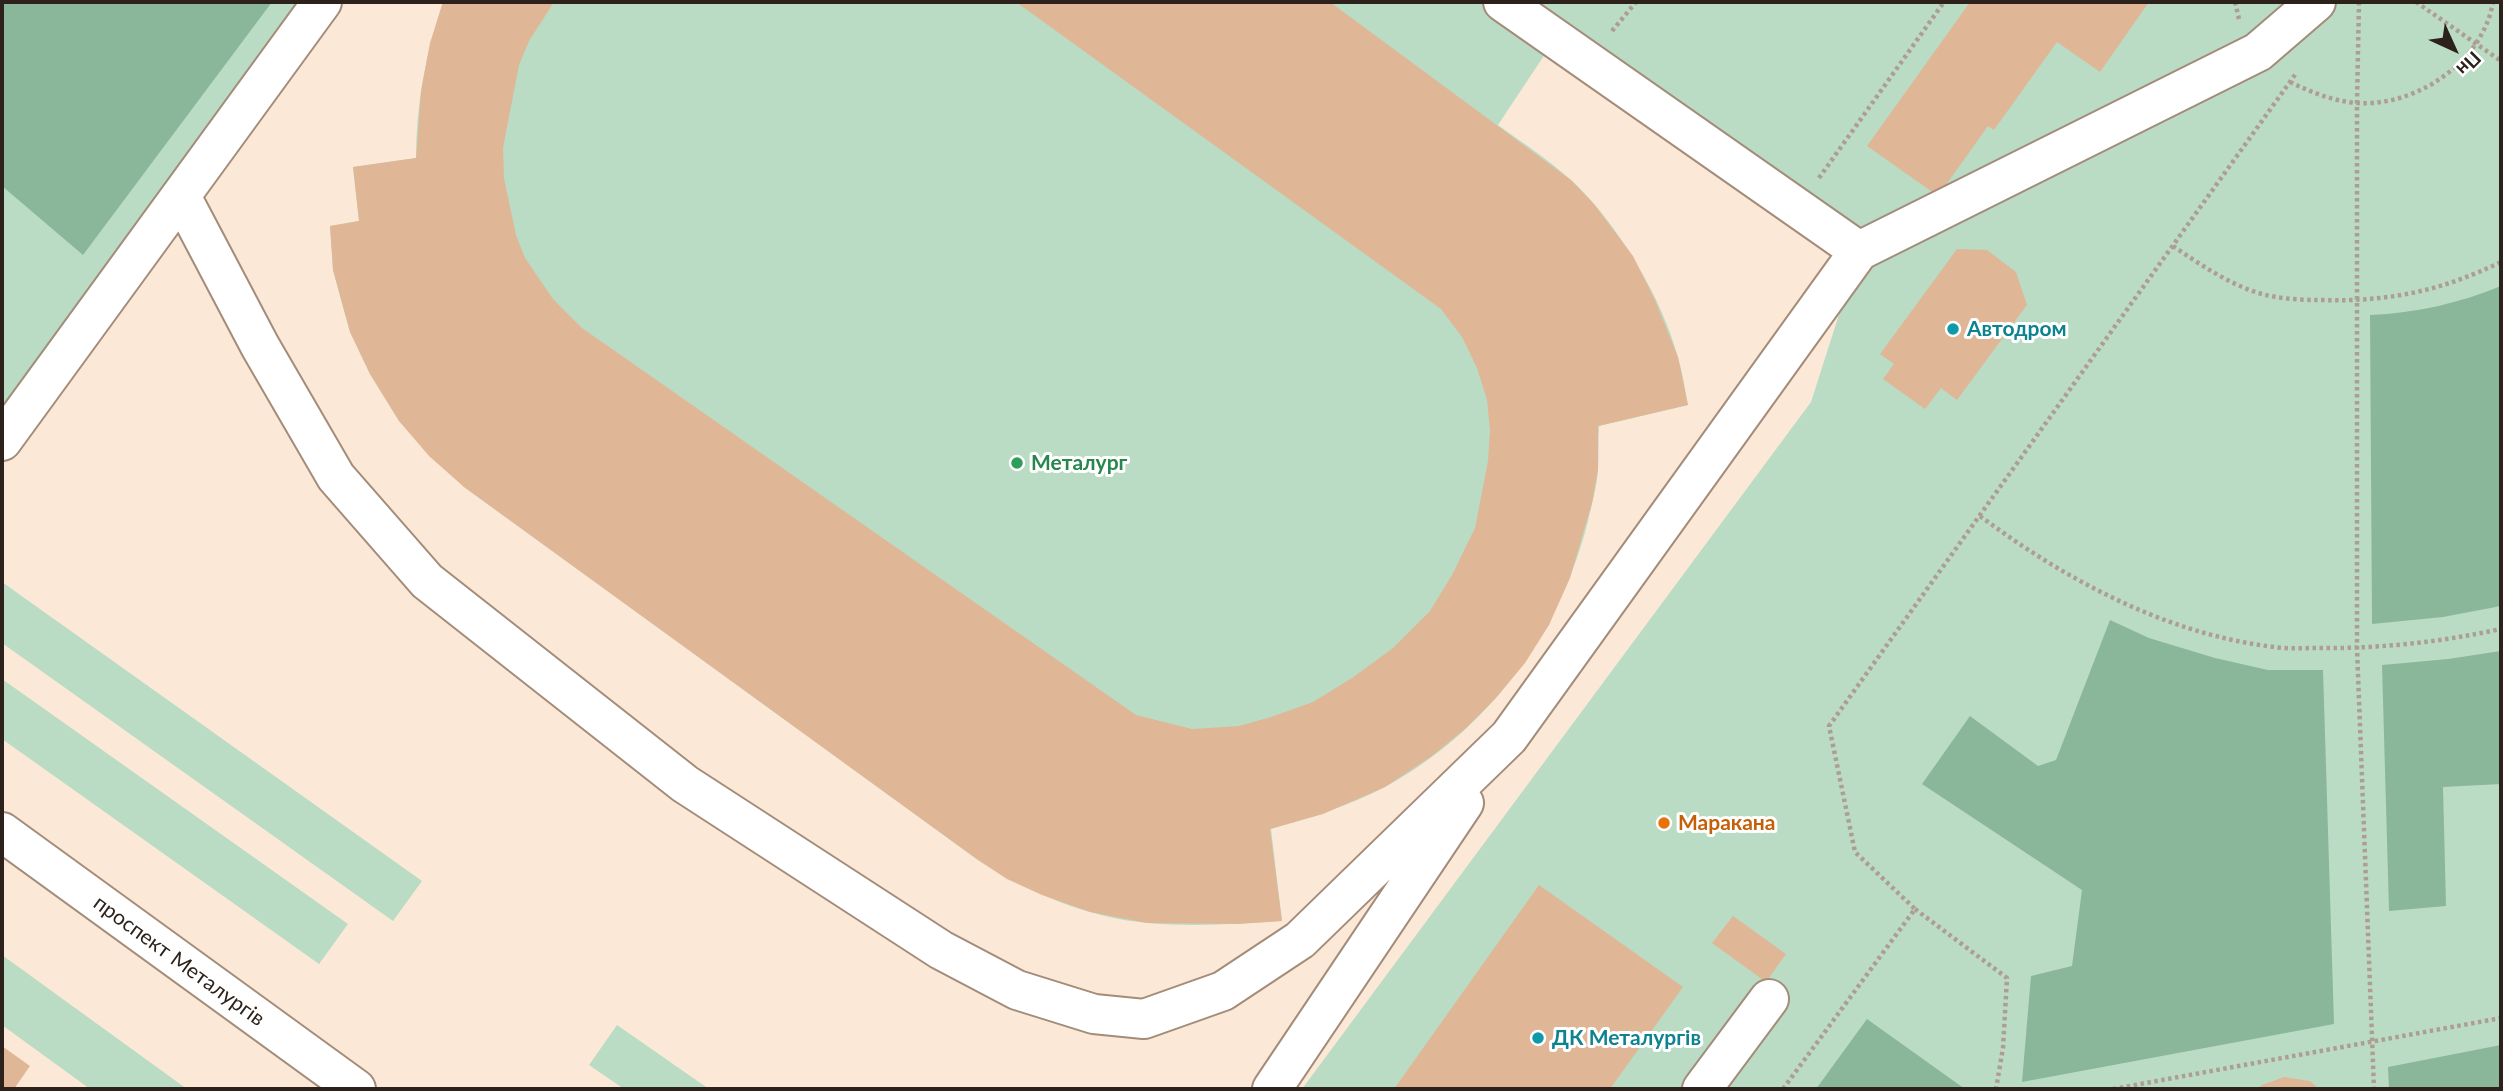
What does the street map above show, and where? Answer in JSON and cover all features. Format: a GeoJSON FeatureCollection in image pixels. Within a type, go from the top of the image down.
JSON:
{"type":"FeatureCollection","features":[{"type":"Feature","properties":{"kind":"main road"},"geometry":{"type":"LineString","coordinates":[[2,441],[322,2]]}},
{"type":"Feature","properties":{"kind":"main road"},"geometry":{"type":"LineString","coordinates":[[1503,2],[1859,251]]}},
{"type":"Feature","properties":{"kind":"main road"},"geometry":{"type":"LineString","coordinates":[[1272,1089],[1508,737],[1859,251],[2258,52],[2316,2]]}},
{"type":"Feature","properties":{"kind":"main road"},"geometry":{"type":"LineString","coordinates":[[181,196],[260,346],[335,477],[427,581],[685,784],[941,950],[1017,990],[1094,1014],[1144,1019],[1223,991],[1300,940],[1508,737]]}},
{"type":"Feature","properties":{"kind":"main road","name":"проспект Металургів"},"geometry":{"type":"LineString","coordinates":[[2,832],[356,1089]]}},
{"type":"Feature","properties":{"kind":"main road"},"geometry":{"type":"LineString","coordinates":[[1702,1089],[1769,999]]}},
{"type":"Feature","properties":{"kind":"path"},"geometry":{"type":"LineString","coordinates":[[1797,209],[1944,2]]}},
{"type":"Feature","properties":{"kind":"path"},"geometry":{"type":"LineString","coordinates":[[2235,2],[2238,17],[2258,52],[2291,82],[2322,97],[2357,103],[2392,100],[2424,88],[2453,69],[2476,42],[2492,10],[2493,2]]}},
{"type":"Feature","properties":{"kind":"path"},"geometry":{"type":"LineString","coordinates":[[2359,2],[2357,648],[2374,1089]]}},
{"type":"Feature","properties":{"kind":"path"},"geometry":{"type":"LineString","coordinates":[[2416,2],[2501,61]]}},
{"type":"Feature","properties":{"kind":"path"},"geometry":{"type":"LineString","coordinates":[[1996,1089],[2003,1048],[2007,978],[1915,909],[1855,852],[1829,726],[2297,71]]}},
{"type":"Feature","properties":{"kind":"path"},"geometry":{"type":"LineString","coordinates":[[2173,246],[2223,278],[2263,295],[2307,300],[2357,301],[2425,292],[2468,278],[2501,262]]}},
{"type":"Feature","properties":{"kind":"path"},"geometry":{"type":"LineString","coordinates":[[1980,516],[2055,568],[2135,608],[2227,639],[2275,647],[2357,648],[2452,639],[2501,629]]}},
{"type":"Feature","properties":{"kind":"path"},"geometry":{"type":"LineString","coordinates":[[1783,1089],[1915,909]]}},
{"type":"Feature","properties":{"kind":"path"},"geometry":{"type":"LineString","coordinates":[[2113,1089],[2501,1018]]}},
{"type":"Feature","properties":{"kind":"green space"},"geometry":{"type":"Polygon","coordinates":[[[2,2],[322,2],[2,441],[2,2]]]}},
{"type":"Feature","properties":{"kind":"green space"},"geometry":{"type":"Polygon","coordinates":[[[2,2],[272,2],[83,255],[2,186],[2,2]]]}},
{"type":"Feature","properties":{"kind":"green space"},"geometry":{"type":"Polygon","coordinates":[[[443,2],[2501,2],[2501,1089],[1302,1089],[1811,402],[1859,252],[1555,39],[1498,125],[1571,180],[1621,239],[1636,262],[1671,335],[1688,405],[1599,426],[1595,488],[1575,562],[1559,602],[1539,640],[1515,675],[1487,708],[1456,738],[1385,787],[1343,806],[1271,829],[1282,921],[1198,925],[1125,920],[1059,902],[978,860],[464,487],[399,421],[370,374],[350,332],[333,270],[330,226],[359,221],[353,167],[416,158],[423,79],[443,2]]]}},
{"type":"Feature","properties":{"kind":"green space"},"geometry":{"type":"Polygon","coordinates":[[[2501,286],[2501,606],[2443,617],[2372,624],[2370,315],[2437,306],[2501,286]]]}},
{"type":"Feature","properties":{"kind":"green space"},"geometry":{"type":"Polygon","coordinates":[[[2,582],[422,881],[393,921],[2,643],[2,582]]]}},
{"type":"Feature","properties":{"kind":"green space"},"geometry":{"type":"Polygon","coordinates":[[[2110,620],[2149,638],[2215,658],[2268,670],[2323,670],[2334,1024],[2022,1082],[2031,976],[2072,966],[2082,890],[1922,784],[1970,716],[2038,766],[2056,760],[2110,620]]]}},
{"type":"Feature","properties":{"kind":"green space"},"geometry":{"type":"Polygon","coordinates":[[[2501,651],[2501,784],[2443,787],[2446,906],[2389,911],[2382,665],[2501,651]]]}},
{"type":"Feature","properties":{"kind":"green space"},"geometry":{"type":"Polygon","coordinates":[[[2,679],[348,924],[319,964],[2,739],[2,679]]]}},
{"type":"Feature","properties":{"kind":"green space"},"geometry":{"type":"Polygon","coordinates":[[[2,955],[187,1089],[90,1089],[2,1025],[2,955]]]}},
{"type":"Feature","properties":{"kind":"green space"},"geometry":{"type":"Polygon","coordinates":[[[1867,1019],[1965,1089],[1816,1089],[1867,1019]]]}},
{"type":"Feature","properties":{"kind":"green space"},"geometry":{"type":"Polygon","coordinates":[[[617,1025],[709,1089],[624,1089],[589,1065],[617,1025]]]}},
{"type":"Feature","properties":{"kind":"green space"},"geometry":{"type":"Polygon","coordinates":[[[2501,1045],[2501,1089],[2389,1089],[2388,1067],[2501,1045]]]}},
{"type":"Feature","properties":{"kind":"building"},"geometry":{"type":"Polygon","coordinates":[[[443,2],[554,2],[529,41],[519,65],[503,148],[504,178],[516,235],[525,258],[553,299],[582,328],[1136,715],[1192,729],[1239,726],[1313,702],[1393,648],[1430,611],[1452,575],[1475,528],[1488,461],[1490,430],[1487,400],[1477,368],[1462,337],[1441,309],[1016,2],[1330,2],[1571,180],[1594,204],[1633,256],[1655,300],[1678,357],[1688,405],[1598,426],[1598,470],[1592,503],[1570,578],[1549,625],[1525,663],[1495,699],[1432,756],[1385,787],[1323,814],[1270,829],[1282,921],[1237,924],[1147,923],[1090,912],[1007,879],[978,860],[464,487],[429,456],[399,421],[370,374],[350,332],[333,270],[330,226],[359,221],[353,167],[416,158],[421,91],[430,43],[443,2]]]}},
{"type":"Feature","properties":{"kind":"building"},"geometry":{"type":"Polygon","coordinates":[[[1970,2],[2149,2],[2100,72],[2057,42],[1994,130],[1988,126],[1938,196],[1867,146],[1970,2]]]}},
{"type":"Feature","properties":{"kind":"building","name":"Автодром"},"geometry":{"type":"Polygon","coordinates":[[[1957,249],[1987,250],[2016,272],[2027,305],[1957,400],[1941,388],[1925,409],[1883,379],[1894,364],[1880,354],[1957,249]]]}},
{"type":"Feature","properties":{"kind":"building","name":"ДК Металургів"},"geometry":{"type":"Polygon","coordinates":[[[1539,885],[1683,987],[1610,1089],[1394,1089],[1539,885]]]}},
{"type":"Feature","properties":{"kind":"building"},"geometry":{"type":"Polygon","coordinates":[[[1733,916],[1786,954],[1766,982],[1712,943],[1733,916]]]}},
{"type":"Feature","properties":{"kind":"building"},"geometry":{"type":"Polygon","coordinates":[[[2,1046],[30,1066],[14,1089],[2,1089],[2,1046]]]}},
{"type":"Feature","properties":{"kind":"building"},"geometry":{"type":"Polygon","coordinates":[[[2284,1077],[2310,1081],[2319,1089],[2257,1089],[2284,1077]]]}},
{"type":"Feature","properties":{"kind":"place","name":"Автодром"},"geometry":{"type":"Point","coordinates":[1953,329]}},
{"type":"Feature","properties":{"kind":"place","name":"Металург"},"geometry":{"type":"Point","coordinates":[1017,463]}},
{"type":"Feature","properties":{"kind":"place","name":"Маракана"},"geometry":{"type":"Point","coordinates":[1664,823]}},
{"type":"Feature","properties":{"kind":"place","name":"ДК Металургів"},"geometry":{"type":"Point","coordinates":[1538,1038]}}]}
